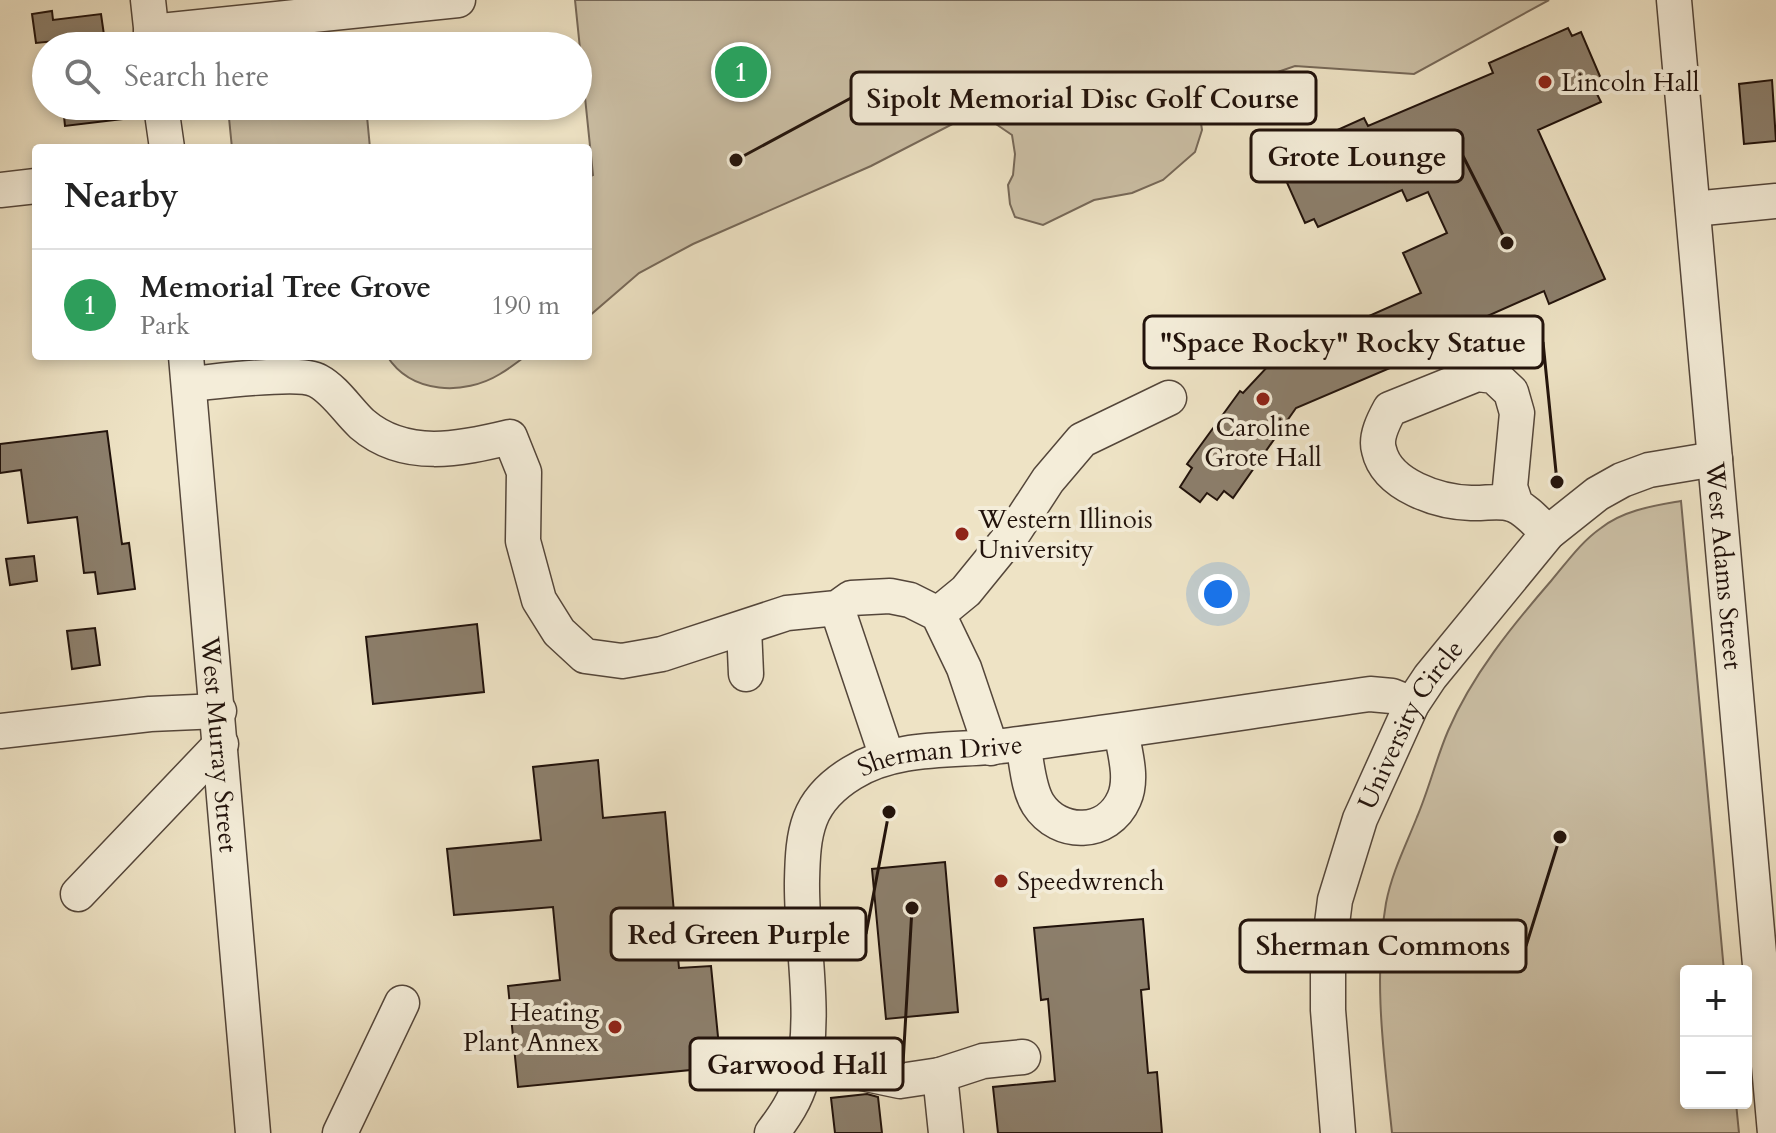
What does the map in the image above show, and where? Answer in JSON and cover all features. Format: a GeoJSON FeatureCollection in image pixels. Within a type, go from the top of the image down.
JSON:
{"type":"FeatureCollection","features":[{"type":"Feature","properties":{"kind":"street"},"geometry":{"type":"LineString","coordinates":[[151,26],[458,0]]}},
{"type":"Feature","properties":{"kind":"street","name":"West Adams Street"},"geometry":{"type":"LineString","coordinates":[[1674,0],[1772,1051],[1775,1133]]}},
{"type":"Feature","properties":{"kind":"street"},"geometry":{"type":"LineString","coordinates":[[163,120],[166,144]]}},
{"type":"Feature","properties":{"kind":"street"},"geometry":{"type":"LineString","coordinates":[[0,190],[32,186]]}},
{"type":"Feature","properties":{"kind":"street"},"geometry":{"type":"LineString","coordinates":[[1693,209],[1776,201]]}},
{"type":"Feature","properties":{"kind":"street"},"geometry":{"type":"LineString","coordinates":[[188,370],[317,380],[364,426],[398,444],[428,451],[475,446],[510,437],[524,472],[523,541],[539,600],[559,632],[585,656],[622,661],[649,657],[787,613],[837,608],[851,598],[890,596],[910,600],[938,614],[1036,801],[1045,814],[1073,828],[1089,828],[1104,822],[1125,799],[1129,783],[1121,731]]}},
{"type":"Feature","properties":{"kind":"street","name":"West Murray Street"},"geometry":{"type":"LineString","coordinates":[[188,370],[253,1133]]}},
{"type":"Feature","properties":{"kind":"street"},"geometry":{"type":"LineString","coordinates":[[1516,505],[1442,499],[1410,486],[1390,472],[1378,449],[1382,424],[1390,409],[1477,374],[1494,376],[1511,392],[1517,413],[1510,487],[1516,505],[1548,533]]}},
{"type":"Feature","properties":{"kind":"street"},"geometry":{"type":"LineString","coordinates":[[938,614],[966,591],[1014,532],[1048,480],[1082,440],[1169,398]]}},
{"type":"Feature","properties":{"kind":"street","name":"University Circle"},"geometry":{"type":"LineString","coordinates":[[1338,1133],[1328,996],[1328,955],[1335,900],[1360,819],[1412,704],[1430,677],[1548,533],[1597,494],[1622,480],[1649,470],[1715,459]]}},
{"type":"Feature","properties":{"kind":"street"},"geometry":{"type":"LineString","coordinates":[[837,608],[887,757]]}},
{"type":"Feature","properties":{"kind":"street"},"geometry":{"type":"LineString","coordinates":[[744,628],[746,674]]}},
{"type":"Feature","properties":{"kind":"street","name":"Sherman Drive"},"geometry":{"type":"LineString","coordinates":[[772,1133],[794,1098],[805,1061],[804,835],[811,812],[826,794],[852,773],[887,757],[1007,746],[1370,694],[1392,696],[1412,704]]}},
{"type":"Feature","properties":{"kind":"street"},"geometry":{"type":"LineString","coordinates":[[0,730],[150,714],[220,728],[78,894]]}},
{"type":"Feature","properties":{"kind":"street"},"geometry":{"type":"LineString","coordinates":[[340,1133],[402,1003]]}},
{"type":"Feature","properties":{"kind":"street"},"geometry":{"type":"LineString","coordinates":[[805,1061],[900,1081],[940,1075],[983,1061],[1023,1057]]}},
{"type":"Feature","properties":{"kind":"street"},"geometry":{"type":"LineString","coordinates":[[940,1075],[946,1133]]}},
{"type":"Feature","properties":{"kind":"shaded area"},"geometry":{"type":"Polygon","coordinates":[[[575,0],[1549,0],[1414,74],[1295,66],[1234,87],[1202,107],[1202,130],[1195,152],[1163,180],[1132,193],[1094,200],[1043,225],[1015,217],[1010,204],[1008,185],[1013,175],[1015,154],[1012,135],[987,118],[966,117],[871,166],[693,244],[639,273],[592,314],[593,175],[587,120],[592,120],[592,32],[578,32],[575,0]]]}},
{"type":"Feature","properties":{"kind":"shaded area"},"geometry":{"type":"Polygon","coordinates":[[[229,120],[367,120],[370,144],[232,144],[229,120]]]}},
{"type":"Feature","properties":{"kind":"shaded area"},"geometry":{"type":"Polygon","coordinates":[[[390,360],[520,360],[486,381],[455,388],[424,384],[397,369],[390,360]]]}},
{"type":"Feature","properties":{"kind":"shaded area"},"geometry":{"type":"Polygon","coordinates":[[[1681,501],[1723,965],[1680,965],[1680,1109],[1737,1109],[1739,1133],[1392,1133],[1380,989],[1386,903],[1448,731],[1469,690],[1494,652],[1574,553],[1610,522],[1649,507],[1681,501]]]}},
{"type":"Feature","properties":{"kind":"building"},"geometry":{"type":"Polygon","coordinates":[[[52,11],[53,20],[101,14],[104,32],[34,32],[32,14],[52,11]]]}},
{"type":"Feature","properties":{"kind":"building"},"geometry":{"type":"Polygon","coordinates":[[[1568,28],[1572,36],[1581,32],[1605,88],[1596,92],[1601,102],[1538,130],[1605,279],[1549,304],[1544,291],[1440,337],[1444,345],[1296,408],[1233,498],[1224,491],[1217,500],[1207,493],[1200,502],[1180,487],[1192,468],[1187,464],[1240,391],[1243,393],[1269,365],[1291,355],[1290,351],[1421,293],[1403,253],[1447,233],[1428,192],[1407,201],[1402,190],[1318,227],[1314,219],[1305,223],[1280,167],[1290,162],[1286,153],[1364,118],[1368,126],[1493,73],[1489,63],[1568,28]]]}},
{"type":"Feature","properties":{"kind":"building"},"geometry":{"type":"Polygon","coordinates":[[[1772,80],[1776,141],[1744,144],[1739,84],[1772,80]]]}},
{"type":"Feature","properties":{"kind":"building"},"geometry":{"type":"Polygon","coordinates":[[[64,120],[114,120],[65,126],[64,120]]]}},
{"type":"Feature","properties":{"kind":"building"},"geometry":{"type":"Polygon","coordinates":[[[107,431],[122,544],[129,543],[135,589],[98,594],[95,572],[84,573],[77,517],[28,523],[21,470],[0,473],[0,444],[107,431]]]}},
{"type":"Feature","properties":{"kind":"building"},"geometry":{"type":"Polygon","coordinates":[[[34,556],[37,581],[10,585],[6,559],[34,556]]]}},
{"type":"Feature","properties":{"kind":"building"},"geometry":{"type":"Polygon","coordinates":[[[477,624],[484,692],[373,704],[366,637],[477,624]]]}},
{"type":"Feature","properties":{"kind":"building"},"geometry":{"type":"Polygon","coordinates":[[[95,628],[100,665],[72,669],[67,631],[95,628]]]}},
{"type":"Feature","properties":{"kind":"building"},"geometry":{"type":"Polygon","coordinates":[[[598,760],[603,818],[665,812],[679,968],[711,966],[721,1067],[518,1087],[508,986],[560,980],[553,907],[454,915],[447,849],[541,840],[533,767],[598,760]]]}},
{"type":"Feature","properties":{"kind":"building"},"geometry":{"type":"Polygon","coordinates":[[[945,862],[958,1012],[886,1019],[872,869],[945,862]]]}},
{"type":"Feature","properties":{"kind":"building"},"geometry":{"type":"Polygon","coordinates":[[[1143,919],[1149,989],[1141,990],[1148,1073],[1157,1072],[1162,1133],[998,1133],[993,1087],[1055,1081],[1048,999],[1041,1000],[1034,928],[1143,919]]]}},
{"type":"Feature","properties":{"kind":"building"},"geometry":{"type":"Polygon","coordinates":[[[867,1094],[878,1097],[882,1133],[835,1133],[831,1098],[867,1094]]]}},
{"type":"Feature","properties":{"kind":"place","name":"Memorial Tree Grove"},"geometry":{"type":"Point","coordinates":[741,72]}},
{"type":"Feature","properties":{"kind":"place","name":"Lincoln Hall"},"geometry":{"type":"Point","coordinates":[1545,82]}},
{"type":"Feature","properties":{"kind":"place","name":"Sipolt Memorial Disc Golf Course"},"geometry":{"type":"Point","coordinates":[736,160]}},
{"type":"Feature","properties":{"kind":"place","name":"Grote Lounge"},"geometry":{"type":"Point","coordinates":[1507,243]}},
{"type":"Feature","properties":{"kind":"place","name":"Caroline Grote Hall"},"geometry":{"type":"Point","coordinates":[1263,399]}},
{"type":"Feature","properties":{"kind":"place","name":"\"Space Rocky\" Rocky Statue"},"geometry":{"type":"Point","coordinates":[1557,482]}},
{"type":"Feature","properties":{"kind":"place","name":"Western Illinois University"},"geometry":{"type":"Point","coordinates":[962,534]}},
{"type":"Feature","properties":{"kind":"place","name":"Red Green Purple"},"geometry":{"type":"Point","coordinates":[889,812]}},
{"type":"Feature","properties":{"kind":"place","name":"Sherman Commons"},"geometry":{"type":"Point","coordinates":[1560,837]}},
{"type":"Feature","properties":{"kind":"place","name":"Speedwrench"},"geometry":{"type":"Point","coordinates":[1001,881]}},
{"type":"Feature","properties":{"kind":"place","name":"Garwood Hall"},"geometry":{"type":"Point","coordinates":[912,908]}},
{"type":"Feature","properties":{"kind":"place","name":"Heating Plant Annex"},"geometry":{"type":"Point","coordinates":[615,1027]}}]}
